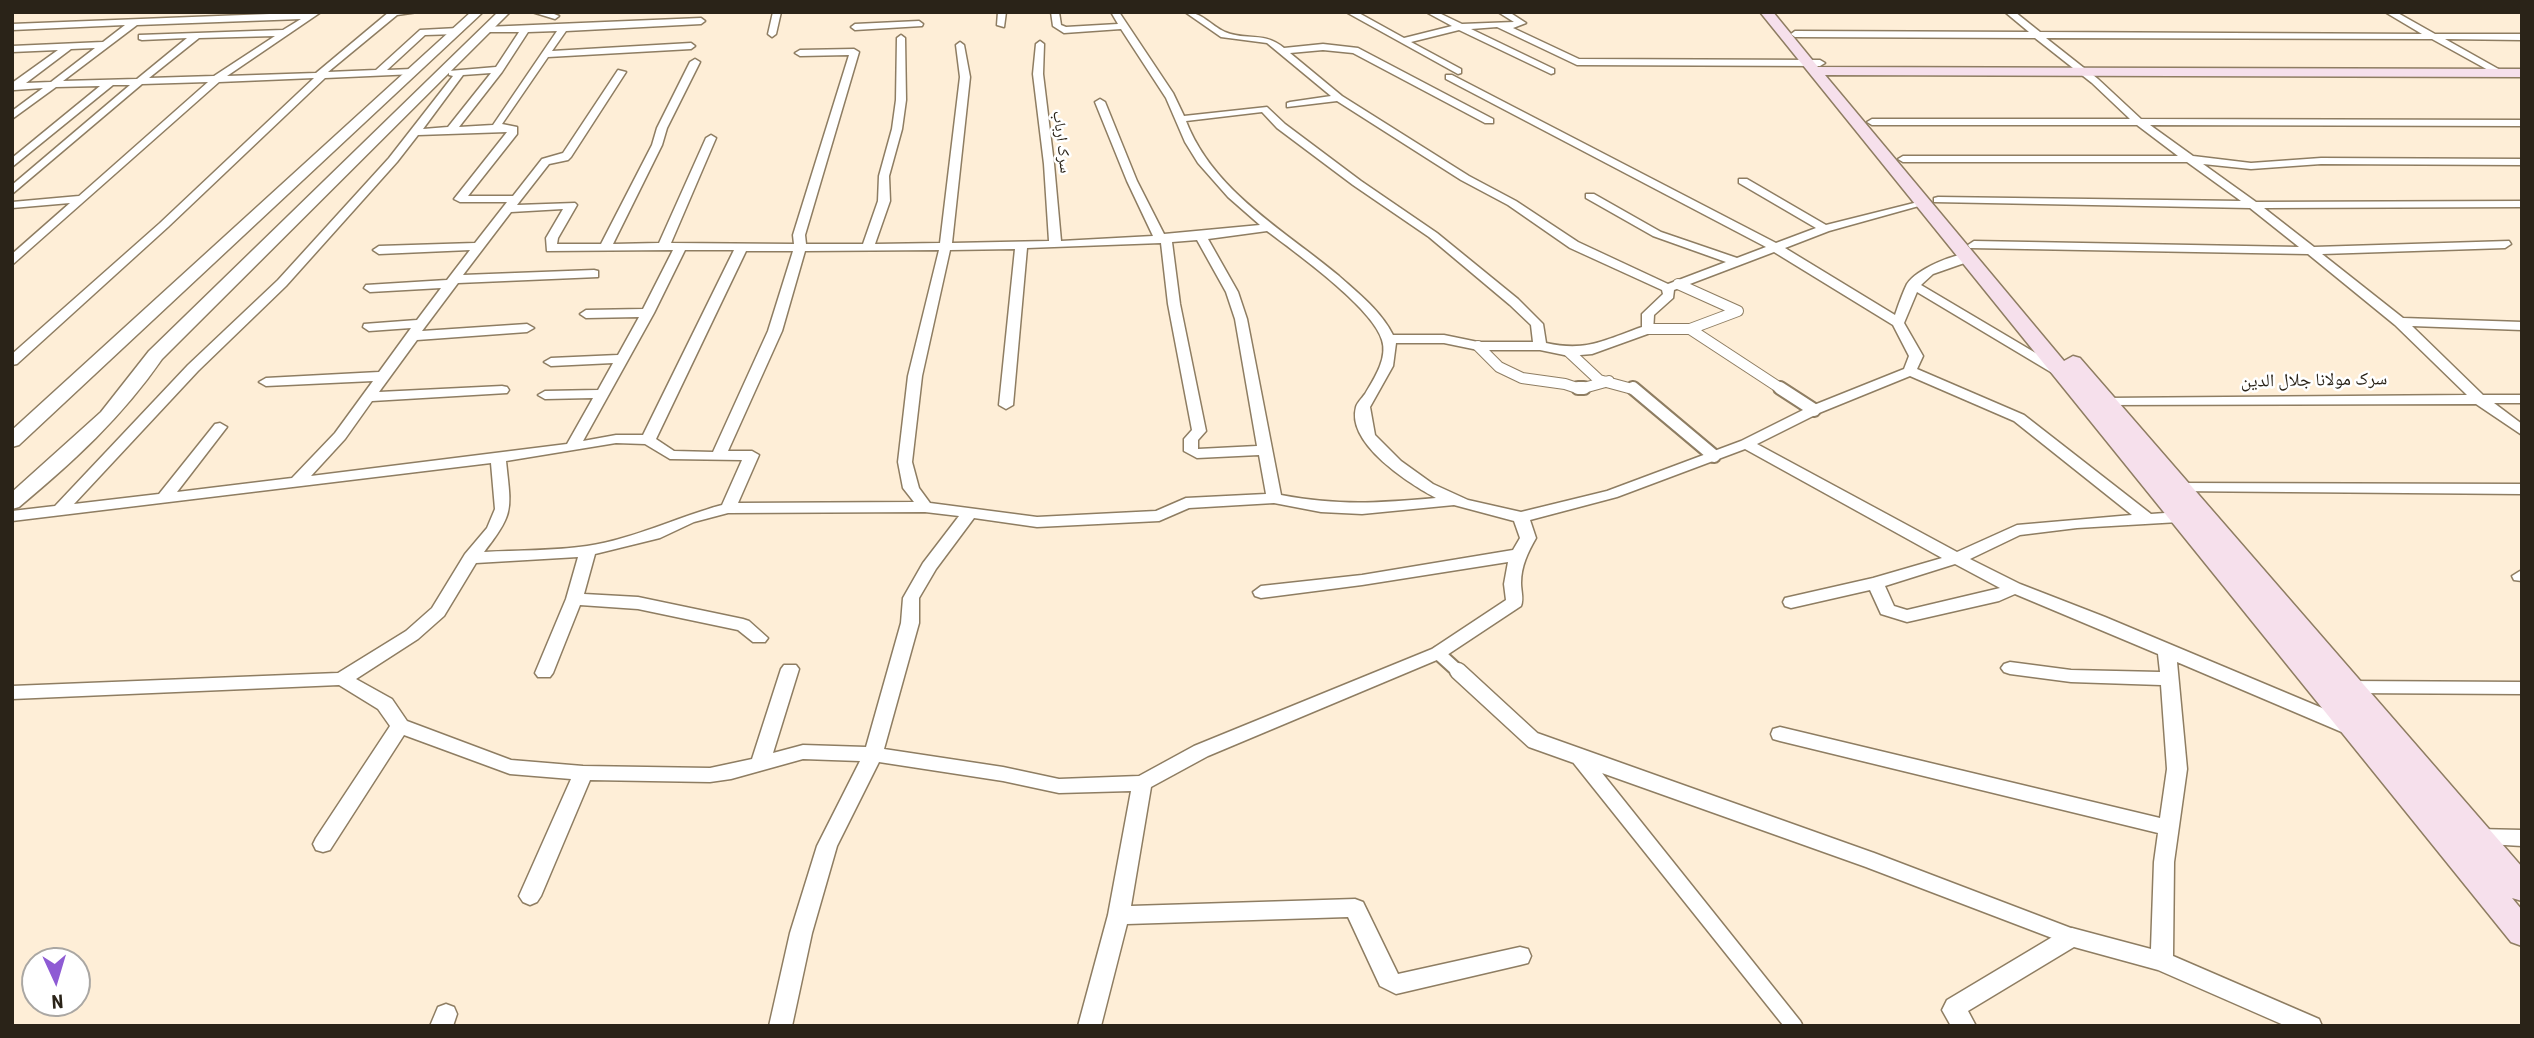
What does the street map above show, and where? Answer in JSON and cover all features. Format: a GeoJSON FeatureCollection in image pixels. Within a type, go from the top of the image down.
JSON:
{"type":"FeatureCollection","features":[{"type":"Feature","properties":{"kind":"main road"},"geometry":{"type":"LineString","coordinates":[[1766,12],[1872,122],[1903,159],[1930,201]]}},
{"type":"Feature","properties":{"kind":"main road"},"geometry":{"type":"LineString","coordinates":[[1777,12],[1822,71],[2069,372],[2179,517],[2522,933]]}},
{"type":"Feature","properties":{"kind":"main road"},"geometry":{"type":"LineString","coordinates":[[1822,71],[2090,77],[2522,81]]}},
{"type":"Feature","properties":{"kind":"main road"},"geometry":{"type":"LineString","coordinates":[[2090,77],[2522,73]]}},
{"type":"Feature","properties":{"kind":"main road"},"geometry":{"type":"LineString","coordinates":[[2069,372],[2106,402],[2522,889]]}},
{"type":"Feature","properties":{"kind":"street"},"geometry":{"type":"LineString","coordinates":[[176,12],[142,37],[286,33]]}},
{"type":"Feature","properties":{"kind":"street"},"geometry":{"type":"LineString","coordinates":[[12,361],[164,225],[322,74],[394,12],[414,12]]}},
{"type":"Feature","properties":{"kind":"street"},"geometry":{"type":"LineString","coordinates":[[12,441],[478,12]]}},
{"type":"Feature","properties":{"kind":"street"},"geometry":{"type":"LineString","coordinates":[[12,503],[66,459],[135,387],[155,355],[505,12]]}},
{"type":"Feature","properties":{"kind":"street"},"geometry":{"type":"LineString","coordinates":[[536,12],[555,16]]}},
{"type":"Feature","properties":{"kind":"street"},"geometry":{"type":"LineString","coordinates":[[772,34],[777,12]]}},
{"type":"Feature","properties":{"kind":"street"},"geometry":{"type":"LineString","coordinates":[[907,24],[908,12]]}},
{"type":"Feature","properties":{"kind":"street"},"geometry":{"type":"LineString","coordinates":[[1001,25],[1002,12]]}},
{"type":"Feature","properties":{"kind":"street"},"geometry":{"type":"LineString","coordinates":[[1055,12],[1057,26],[1064,30],[1121,17],[1153,75],[1167,91],[1209,173],[1376,318],[1389,339],[1387,363],[1378,384],[1363,407],[1367,434],[1391,461],[1426,488],[1452,501],[1497,514],[1521,517],[1612,494],[1746,444],[1814,410],[1910,371],[2020,418],[2146,518]]}},
{"type":"Feature","properties":{"kind":"street"},"geometry":{"type":"LineString","coordinates":[[1189,12],[1224,35],[1265,38],[1339,98],[1465,178],[1512,203],[1574,245],[1642,278],[1673,286],[1738,311],[1690,329],[1648,329],[1587,351],[1569,352],[1540,346],[1478,346],[1444,339],[1389,339]]}},
{"type":"Feature","properties":{"kind":"street"},"geometry":{"type":"LineString","coordinates":[[1350,12],[1402,41],[1464,70],[1449,77],[1776,248],[1898,323],[1916,356],[1910,371]]}},
{"type":"Feature","properties":{"kind":"street"},"geometry":{"type":"LineString","coordinates":[[1430,12],[1551,71]]}},
{"type":"Feature","properties":{"kind":"street"},"geometry":{"type":"LineString","coordinates":[[1502,12],[1522,23],[1505,27]]}},
{"type":"Feature","properties":{"kind":"street"},"geometry":{"type":"LineString","coordinates":[[2009,12],[2090,77],[2137,121],[2253,205],[2400,322],[2479,399],[2522,431]]}},
{"type":"Feature","properties":{"kind":"street"},"geometry":{"type":"LineString","coordinates":[[2389,12],[2499,73]]}},
{"type":"Feature","properties":{"kind":"street"},"geometry":{"type":"LineString","coordinates":[[12,27],[314,14]]}},
{"type":"Feature","properties":{"kind":"street"},"geometry":{"type":"LineString","coordinates":[[12,261],[219,77],[314,14]]}},
{"type":"Feature","properties":{"kind":"street"},"geometry":{"type":"LineString","coordinates":[[12,116],[136,21]]}},
{"type":"Feature","properties":{"kind":"street"},"geometry":{"type":"LineString","coordinates":[[488,29],[563,29],[701,21]]}},
{"type":"Feature","properties":{"kind":"street"},"geometry":{"type":"LineString","coordinates":[[855,27],[919,23]]}},
{"type":"Feature","properties":{"kind":"street"},"geometry":{"type":"LineString","coordinates":[[1402,41],[1460,27],[1498,24],[1577,62],[1822,71]]}},
{"type":"Feature","properties":{"kind":"street"},"geometry":{"type":"LineString","coordinates":[[501,128],[497,124],[563,29]]}},
{"type":"Feature","properties":{"kind":"street"},"geometry":{"type":"LineString","coordinates":[[380,72],[423,32],[458,30]]}},
{"type":"Feature","properties":{"kind":"street"},"geometry":{"type":"LineString","coordinates":[[450,131],[499,71],[525,30]]}},
{"type":"Feature","properties":{"kind":"street"},"geometry":{"type":"LineString","coordinates":[[1795,34],[2522,37]]}},
{"type":"Feature","properties":{"kind":"street"},"geometry":{"type":"LineString","coordinates":[[12,191],[111,108],[138,80],[196,36]]}},
{"type":"Feature","properties":{"kind":"street"},"geometry":{"type":"LineString","coordinates":[[867,248],[884,201],[884,176],[897,129],[901,100],[901,38]]}},
{"type":"Feature","properties":{"kind":"street","name":"سرک ارباب"},"geometry":{"type":"LineString","coordinates":[[1040,44],[1038,74],[1055,245]]}},
{"type":"Feature","properties":{"kind":"street"},"geometry":{"type":"LineString","coordinates":[[13,50],[103,45]]}},
{"type":"Feature","properties":{"kind":"street"},"geometry":{"type":"LineString","coordinates":[[926,507],[911,488],[905,462],[915,376],[945,248],[964,77],[960,45]]}},
{"type":"Feature","properties":{"kind":"street"},"geometry":{"type":"LineString","coordinates":[[13,87],[69,46]]}},
{"type":"Feature","properties":{"kind":"street"},"geometry":{"type":"LineString","coordinates":[[545,54],[691,46]]}},
{"type":"Feature","properties":{"kind":"street"},"geometry":{"type":"LineString","coordinates":[[1280,51],[1323,47],[1355,50],[1489,121]]}},
{"type":"Feature","properties":{"kind":"street"},"geometry":{"type":"LineString","coordinates":[[718,456],[775,331],[800,247],[799,235],[854,52],[800,53]]}},
{"type":"Feature","properties":{"kind":"street"},"geometry":{"type":"LineString","coordinates":[[606,245],[657,145],[662,128],[695,62]]}},
{"type":"Feature","properties":{"kind":"street"},"geometry":{"type":"LineString","coordinates":[[442,73],[499,71]]}},
{"type":"Feature","properties":{"kind":"street"},"geometry":{"type":"LineString","coordinates":[[13,87],[138,80],[412,72]]}},
{"type":"Feature","properties":{"kind":"street"},"geometry":{"type":"LineString","coordinates":[[60,510],[193,368],[282,284],[393,160],[461,72]]}},
{"type":"Feature","properties":{"kind":"street"},"geometry":{"type":"LineString","coordinates":[[297,482],[340,436],[452,282],[546,161],[564,158],[621,72]]}},
{"type":"Feature","properties":{"kind":"street"},"geometry":{"type":"LineString","coordinates":[[12,163],[112,81]]}},
{"type":"Feature","properties":{"kind":"street"},"geometry":{"type":"LineString","coordinates":[[1290,105],[1339,98]]}},
{"type":"Feature","properties":{"kind":"street"},"geometry":{"type":"LineString","coordinates":[[1100,103],[1132,181],[1163,237],[1199,431],[1191,439],[1191,451],[1197,454],[1265,450]]}},
{"type":"Feature","properties":{"kind":"street"},"geometry":{"type":"LineString","coordinates":[[1180,118],[1264,109],[1281,126],[1357,183],[1433,235],[1514,302],[1537,324],[1540,346]]}},
{"type":"Feature","properties":{"kind":"street"},"geometry":{"type":"LineString","coordinates":[[1872,122],[2522,123]]}},
{"type":"Feature","properties":{"kind":"street"},"geometry":{"type":"LineString","coordinates":[[414,132],[501,128],[513,130],[460,199],[513,204],[571,205],[549,247],[1021,246],[1200,235],[1268,226]]}},
{"type":"Feature","properties":{"kind":"street"},"geometry":{"type":"LineString","coordinates":[[663,247],[711,138]]}},
{"type":"Feature","properties":{"kind":"street"},"geometry":{"type":"LineString","coordinates":[[1903,159],[2187,159],[2251,166],[2321,161],[2522,162]]}},
{"type":"Feature","properties":{"kind":"street"},"geometry":{"type":"LineString","coordinates":[[1742,181],[1825,229]]}},
{"type":"Feature","properties":{"kind":"street"},"geometry":{"type":"LineString","coordinates":[[284,191],[322,190]]}},
{"type":"Feature","properties":{"kind":"street"},"geometry":{"type":"LineString","coordinates":[[1590,196],[1657,234],[1735,261]]}},
{"type":"Feature","properties":{"kind":"street"},"geometry":{"type":"LineString","coordinates":[[12,205],[80,199]]}},
{"type":"Feature","properties":{"kind":"street"},"geometry":{"type":"LineString","coordinates":[[1648,329],[1648,314],[1669,295],[1673,286],[1825,229],[1930,201],[2253,205],[2522,204]]}},
{"type":"Feature","properties":{"kind":"street"},"geometry":{"type":"LineString","coordinates":[[1200,235],[1232,292],[1241,319],[1274,498]]}},
{"type":"Feature","properties":{"kind":"street"},"geometry":{"type":"LineString","coordinates":[[1898,323],[1913,285],[1923,274],[1971,251],[2312,251],[2505,244]]}},
{"type":"Feature","properties":{"kind":"street"},"geometry":{"type":"LineString","coordinates":[[379,250],[480,246]]}},
{"type":"Feature","properties":{"kind":"street"},"geometry":{"type":"LineString","coordinates":[[648,440],[742,246]]}},
{"type":"Feature","properties":{"kind":"street"},"geometry":{"type":"LineString","coordinates":[[1006,405],[1021,246]]}},
{"type":"Feature","properties":{"kind":"street"},"geometry":{"type":"LineString","coordinates":[[572,448],[648,313],[680,248]]}},
{"type":"Feature","properties":{"kind":"street"},"geometry":{"type":"LineString","coordinates":[[370,288],[594,274]]}},
{"type":"Feature","properties":{"kind":"street"},"geometry":{"type":"LineString","coordinates":[[1913,285],[2069,372]]}},
{"type":"Feature","properties":{"kind":"street"},"geometry":{"type":"LineString","coordinates":[[586,314],[648,313]]}},
{"type":"Feature","properties":{"kind":"street"},"geometry":{"type":"LineString","coordinates":[[2421,321],[2435,315],[2522,315]]}},
{"type":"Feature","properties":{"kind":"street"},"geometry":{"type":"LineString","coordinates":[[2400,322],[2522,326]]}},
{"type":"Feature","properties":{"kind":"street"},"geometry":{"type":"LineString","coordinates":[[369,327],[422,324]]}},
{"type":"Feature","properties":{"kind":"street"},"geometry":{"type":"LineString","coordinates":[[413,336],[527,328]]}},
{"type":"Feature","properties":{"kind":"street"},"geometry":{"type":"LineString","coordinates":[[1690,329],[1814,410]]}},
{"type":"Feature","properties":{"kind":"street"},"geometry":{"type":"LineString","coordinates":[[1478,346],[1498,370],[1543,382],[1566,382],[1580,389],[1610,381]]}},
{"type":"Feature","properties":{"kind":"street"},"geometry":{"type":"LineString","coordinates":[[1569,352],[1599,380],[1632,387],[1647,397],[1714,456]]}},
{"type":"Feature","properties":{"kind":"street"},"geometry":{"type":"LineString","coordinates":[[551,362],[623,359]]}},
{"type":"Feature","properties":{"kind":"street"},"geometry":{"type":"LineString","coordinates":[[266,382],[383,376]]}},
{"type":"Feature","properties":{"kind":"street"},"geometry":{"type":"LineString","coordinates":[[369,397],[502,390]]}},
{"type":"Feature","properties":{"kind":"street"},"geometry":{"type":"LineString","coordinates":[[545,395],[603,394]]}},
{"type":"Feature","properties":{"kind":"street","name":"سرک مولانا جلال الدین"},"geometry":{"type":"LineString","coordinates":[[2106,402],[2522,399]]}},
{"type":"Feature","properties":{"kind":"street"},"geometry":{"type":"LineString","coordinates":[[164,498],[220,428]]}},
{"type":"Feature","properties":{"kind":"street"},"geometry":{"type":"LineString","coordinates":[[12,516],[498,458],[616,439],[648,440],[670,455],[753,456],[728,508]]}},
{"type":"Feature","properties":{"kind":"street"},"geometry":{"type":"LineString","coordinates":[[1746,444],[1955,559],[2014,588],[2353,729]]}},
{"type":"Feature","properties":{"kind":"street"},"geometry":{"type":"LineString","coordinates":[[12,693],[342,679],[412,635],[438,612],[471,558],[494,529],[503,509],[498,458]]}},
{"type":"Feature","properties":{"kind":"street"},"geometry":{"type":"LineString","coordinates":[[2178,488],[2522,489]]}},
{"type":"Feature","properties":{"kind":"street"},"geometry":{"type":"LineString","coordinates":[[471,558],[588,551],[654,534],[688,519],[728,508],[926,507],[1037,522],[1158,516],[1186,503],[1274,498],[1321,507],[1362,509],[1452,501]]}},
{"type":"Feature","properties":{"kind":"street"},"geometry":{"type":"LineString","coordinates":[[780,1026],[802,933],[827,846],[873,754],[909,622],[911,598],[929,567],[970,513]]}},
{"type":"Feature","properties":{"kind":"street"},"geometry":{"type":"LineString","coordinates":[[342,679],[385,704],[400,726],[510,767],[583,773],[710,775],[803,752],[873,754],[1003,774],[1059,786],[1142,783],[1202,751],[1438,653],[1515,602],[1511,583],[1517,555],[1528,538],[1521,517]]}},
{"type":"Feature","properties":{"kind":"street"},"geometry":{"type":"LineString","coordinates":[[1791,602],[1875,583],[1955,559],[2017,530],[2179,517]]}},
{"type":"Feature","properties":{"kind":"street"},"geometry":{"type":"LineString","coordinates":[[544,673],[574,598],[588,551]]}},
{"type":"Feature","properties":{"kind":"street"},"geometry":{"type":"LineString","coordinates":[[1261,592],[1362,580],[1517,555]]}},
{"type":"Feature","properties":{"kind":"street"},"geometry":{"type":"LineString","coordinates":[[1875,583],[1887,610],[1907,616],[1999,595],[2014,588]]}},
{"type":"Feature","properties":{"kind":"street"},"geometry":{"type":"LineString","coordinates":[[574,598],[638,603],[743,625],[759,638]]}},
{"type":"Feature","properties":{"kind":"street"},"geometry":{"type":"LineString","coordinates":[[2162,961],[2164,862],[2177,769],[2167,651]]}},
{"type":"Feature","properties":{"kind":"street"},"geometry":{"type":"LineString","coordinates":[[1438,653],[1533,740],[1870,860],[2072,937],[2162,961],[2311,1026]]}},
{"type":"Feature","properties":{"kind":"street"},"geometry":{"type":"LineString","coordinates":[[2010,668],[2071,676],[2168,679]]}},
{"type":"Feature","properties":{"kind":"street"},"geometry":{"type":"LineString","coordinates":[[760,764],[790,669]]}},
{"type":"Feature","properties":{"kind":"street"},"geometry":{"type":"LineString","coordinates":[[2348,687],[2522,688]]}},
{"type":"Feature","properties":{"kind":"street"},"geometry":{"type":"LineString","coordinates":[[323,844],[400,726]]}},
{"type":"Feature","properties":{"kind":"street"},"geometry":{"type":"LineString","coordinates":[[1780,734],[2168,828]]}},
{"type":"Feature","properties":{"kind":"street"},"geometry":{"type":"LineString","coordinates":[[1578,756],[1794,1026]]}},
{"type":"Feature","properties":{"kind":"street"},"geometry":{"type":"LineString","coordinates":[[530,896],[583,773]]}},
{"type":"Feature","properties":{"kind":"street"},"geometry":{"type":"LineString","coordinates":[[1089,1026],[1119,915],[1142,783]]}},
{"type":"Feature","properties":{"kind":"street"},"geometry":{"type":"LineString","coordinates":[[2477,837],[2522,838]]}},
{"type":"Feature","properties":{"kind":"street"},"geometry":{"type":"LineString","coordinates":[[1119,915],[1355,908],[1388,979],[1396,984],[1520,956]]}},
{"type":"Feature","properties":{"kind":"street"},"geometry":{"type":"LineString","coordinates":[[1965,1026],[1953,1010],[1955,1007],[2072,937]]}}]}
